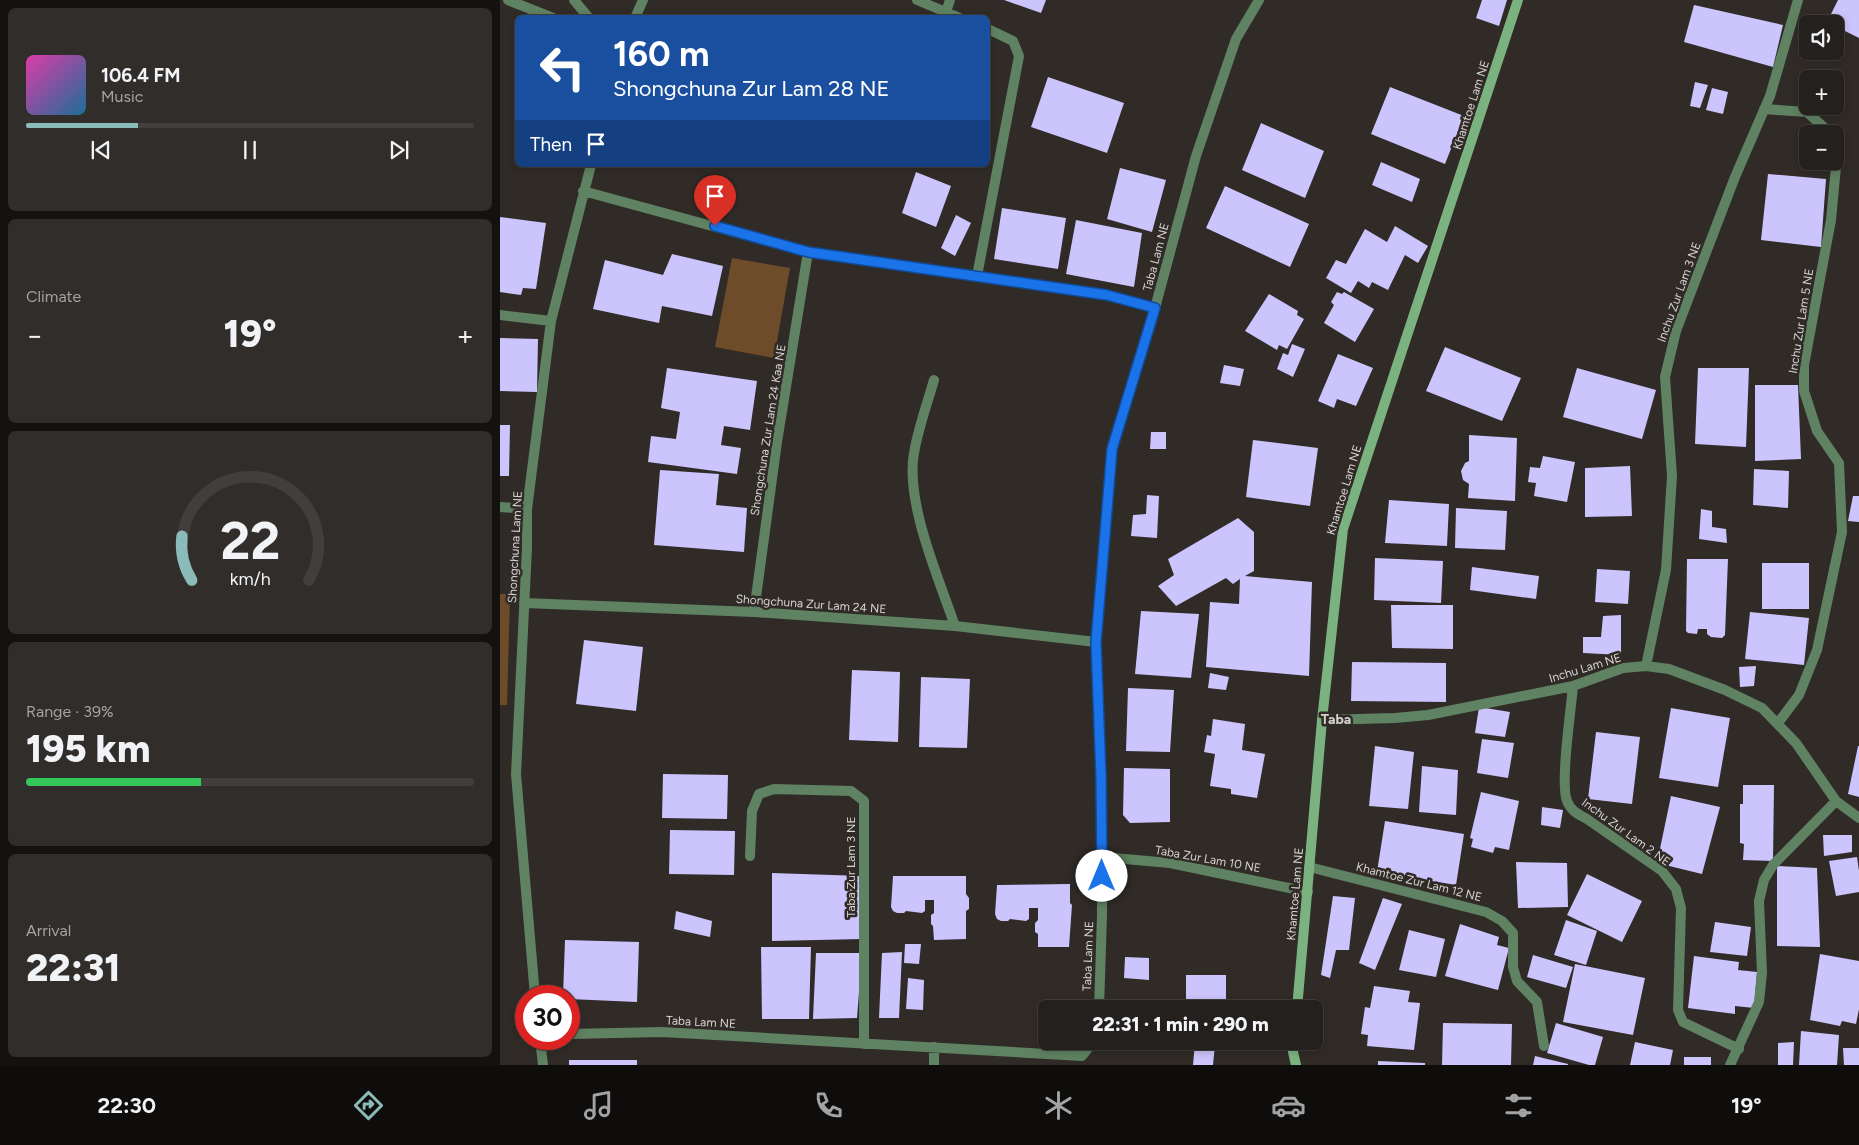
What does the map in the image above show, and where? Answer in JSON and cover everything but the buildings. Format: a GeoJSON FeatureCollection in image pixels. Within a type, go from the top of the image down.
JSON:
{"type":"FeatureCollection","features":[{"type":"Feature","properties":{"kind":"main road","name":"Khamtoe Lam NE"},"geometry":{"type":"LineString","coordinates":[[1299,1000],[1322,720],[1343,529],[1518,0]]}},
{"type":"Feature","properties":{"kind":"main road"},"geometry":{"type":"LineString","coordinates":[[1293,1050],[1296,1065]]}},
{"type":"Feature","properties":{"kind":"street"},"geometry":{"type":"LineString","coordinates":[[508,0],[546,15]]}},
{"type":"Feature","properties":{"kind":"street"},"geometry":{"type":"LineString","coordinates":[[574,0],[586,15]]}},
{"type":"Feature","properties":{"kind":"street"},"geometry":{"type":"LineString","coordinates":[[636,15],[642,0]]}},
{"type":"Feature","properties":{"kind":"street"},"geometry":{"type":"LineString","coordinates":[[917,0],[953,15]]}},
{"type":"Feature","properties":{"kind":"street"},"geometry":{"type":"LineString","coordinates":[[946,12],[950,0]]}},
{"type":"Feature","properties":{"kind":"street","name":"Taba Lam NE"},"geometry":{"type":"LineString","coordinates":[[1099,1000],[1102,857],[1096,642],[1112,449],[1155,308],[1196,156],[1236,39],[1260,0]]}},
{"type":"Feature","properties":{"kind":"street","name":"Inchu Zur Lam 3 NE"},"geometry":{"type":"LineString","coordinates":[[1646,666],[1666,561],[1672,476],[1665,377],[1676,331],[1735,177],[1770,96],[1798,0]]}},
{"type":"Feature","properties":{"kind":"street"},"geometry":{"type":"LineString","coordinates":[[977,276],[1019,56],[1014,41],[990,31]]}},
{"type":"Feature","properties":{"kind":"street"},"geometry":{"type":"LineString","coordinates":[[1764,110],[1807,112],[1821,125]]}},
{"type":"Feature","properties":{"kind":"street","name":"Shongchuna Lam NE"},"geometry":{"type":"LineString","coordinates":[[534,985],[516,774],[527,509],[551,321],[590,167]]}},
{"type":"Feature","properties":{"kind":"street","name":"Inchu Zur Lam 5 NE"},"geometry":{"type":"LineString","coordinates":[[1778,723],[1799,695],[1816,650],[1842,532],[1839,463],[1817,431],[1804,391],[1804,365],[1831,220],[1836,170]]}},
{"type":"Feature","properties":{"kind":"street"},"geometry":{"type":"LineString","coordinates":[[583,191],[808,252],[1107,295],[1155,308]]}},
{"type":"Feature","properties":{"kind":"street","name":"Shongchuna Zur Lam 24 Kaa NE"},"geometry":{"type":"LineString","coordinates":[[754,612],[777,442],[808,252]]}},
{"type":"Feature","properties":{"kind":"street"},"geometry":{"type":"LineString","coordinates":[[500,315],[551,321]]}},
{"type":"Feature","properties":{"kind":"street"},"geometry":{"type":"LineString","coordinates":[[934,380],[914,454],[912,478],[921,526],[955,626]]}},
{"type":"Feature","properties":{"kind":"street"},"geometry":{"type":"LineString","coordinates":[[500,506],[527,509]]}},
{"type":"Feature","properties":{"kind":"street","name":"Shongchuna Zur Lam 24 NE"},"geometry":{"type":"LineString","coordinates":[[524,603],[754,612],[955,626],[1096,642]]}},
{"type":"Feature","properties":{"kind":"street","name":"Inchu Lam NE"},"geometry":{"type":"LineString","coordinates":[[1322,720],[1428,715],[1572,686],[1622,668],[1646,666],[1669,669],[1725,690],[1762,708],[1796,743],[1836,801],[1859,818]]}},
{"type":"Feature","properties":{"kind":"street","name":"Inchu Zur Lam 2 NE"},"geometry":{"type":"LineString","coordinates":[[1572,686],[1565,774],[1567,801],[1574,812],[1662,871],[1676,889],[1681,908],[1678,1010],[1683,1022],[1739,1049]]}},
{"type":"Feature","properties":{"kind":"street","name":"Taba Zur Lam 3 NE"},"geometry":{"type":"LineString","coordinates":[[750,856],[752,811],[759,794],[774,789],[851,791],[864,801],[864,1044]]}},
{"type":"Feature","properties":{"kind":"street"},"geometry":{"type":"LineString","coordinates":[[1730,1065],[1759,1002],[1762,973],[1759,902],[1764,880],[1773,865],[1836,801]]}},
{"type":"Feature","properties":{"kind":"street","name":"Taba Zur Lam 10 NE"},"geometry":{"type":"LineString","coordinates":[[1102,857],[1170,863],[1308,892]]}},
{"type":"Feature","properties":{"kind":"street","name":"Khamtoe Zur Lam 12 NE"},"geometry":{"type":"LineString","coordinates":[[1309,866],[1486,912],[1502,921],[1512,933],[1513,967],[1517,981],[1537,1002],[1544,1046]]}},
{"type":"Feature","properties":{"kind":"street","name":"Taba Lam NE"},"geometry":{"type":"LineString","coordinates":[[580,1034],[662,1032],[934,1047],[1082,1060]]}},
{"type":"Feature","properties":{"kind":"street"},"geometry":{"type":"LineString","coordinates":[[934,1047],[934,1065]]}},
{"type":"Feature","properties":{"kind":"street"},"geometry":{"type":"LineString","coordinates":[[541,1050],[543,1065]]}},
{"type":"Feature","properties":{"kind":"shaded area"},"geometry":{"type":"Polygon","coordinates":[[[732,258],[790,268],[774,358],[715,347],[732,258]]]}},
{"type":"Feature","properties":{"kind":"shaded area"},"geometry":{"type":"Polygon","coordinates":[[[500,594],[510,594],[507,705],[500,705],[500,594]]]}},
{"type":"Feature","properties":{"kind":"district","name":"Taba"},"geometry":{"type":"Point","coordinates":[1336,719]}},
{"type":"Feature","properties":{"kind":"route"},"geometry":{"type":"LineString","coordinates":[[715,226],[808,252],[1107,295],[1155,308],[1112,449],[1096,642],[1101,777],[1102,876]]}}]}
